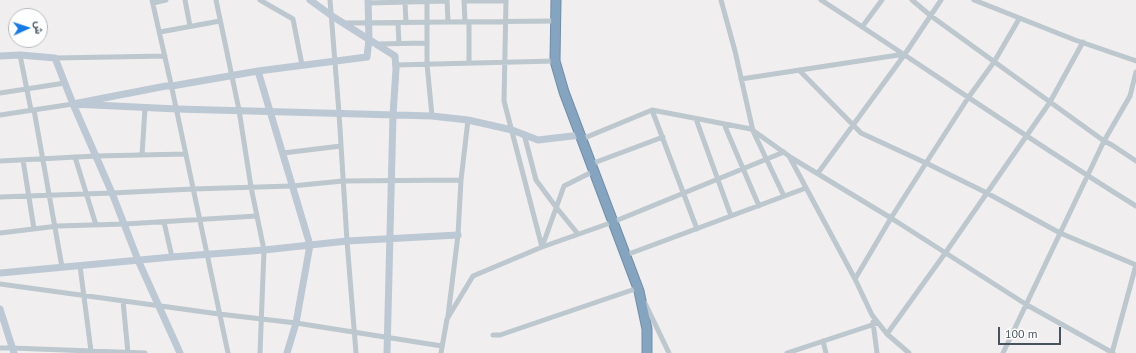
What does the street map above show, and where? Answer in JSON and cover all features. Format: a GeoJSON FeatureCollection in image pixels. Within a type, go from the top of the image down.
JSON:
{"type":"FeatureCollection","features":[{"type":"Feature","properties":{"kind":"highway"},"geometry":{"type":"LineString","coordinates":[[556,0],[555,61],[564,92],[638,290],[647,329],[647,353]]}},
{"type":"Feature","properties":{"kind":"street"},"geometry":{"type":"LineString","coordinates":[[166,0],[153,1],[228,353]]}},
{"type":"Feature","properties":{"kind":"street"},"geometry":{"type":"LineString","coordinates":[[184,0],[190,26]]}},
{"type":"Feature","properties":{"kind":"street"},"geometry":{"type":"LineString","coordinates":[[216,0],[239,110],[264,250],[260,353]]}},
{"type":"Feature","properties":{"kind":"street"},"geometry":{"type":"LineString","coordinates":[[260,0],[293,20],[302,65]]}},
{"type":"Feature","properties":{"kind":"street"},"geometry":{"type":"LineString","coordinates":[[310,0],[332,16],[395,56],[387,353]]}},
{"type":"Feature","properties":{"kind":"street"},"geometry":{"type":"LineString","coordinates":[[330,0],[356,353]]}},
{"type":"Feature","properties":{"kind":"street"},"geometry":{"type":"LineString","coordinates":[[0,115],[73,104],[166,86],[258,71],[368,57],[368,2],[447,0],[448,22]]}},
{"type":"Feature","properties":{"kind":"street"},"geometry":{"type":"LineString","coordinates":[[469,63],[467,22],[464,1],[506,0],[506,62],[504,101],[542,247]]}},
{"type":"Feature","properties":{"kind":"street"},"geometry":{"type":"LineString","coordinates":[[721,0],[753,131],[784,196]]}},
{"type":"Feature","properties":{"kind":"street"},"geometry":{"type":"LineString","coordinates":[[821,0],[905,54],[1026,136],[1136,206]]}},
{"type":"Feature","properties":{"kind":"street"},"geometry":{"type":"LineString","coordinates":[[862,27],[882,0]]}},
{"type":"Feature","properties":{"kind":"street"},"geometry":{"type":"LineString","coordinates":[[912,0],[931,16],[1104,142],[1112,145],[1136,161]]}},
{"type":"Feature","properties":{"kind":"street"},"geometry":{"type":"LineString","coordinates":[[818,173],[905,54],[941,0]]}},
{"type":"Feature","properties":{"kind":"street"},"geometry":{"type":"LineString","coordinates":[[974,0],[1136,61]]}},
{"type":"Feature","properties":{"kind":"street"},"geometry":{"type":"LineString","coordinates":[[427,1],[427,64],[432,116]]}},
{"type":"Feature","properties":{"kind":"street"},"geometry":{"type":"LineString","coordinates":[[406,23],[409,2]]}},
{"type":"Feature","properties":{"kind":"street"},"geometry":{"type":"LineString","coordinates":[[855,279],[926,163],[968,98],[994,62],[1019,18]]}},
{"type":"Feature","properties":{"kind":"street"},"geometry":{"type":"LineString","coordinates":[[344,23],[556,20]]}},
{"type":"Feature","properties":{"kind":"street"},"geometry":{"type":"LineString","coordinates":[[160,32],[220,21]]}},
{"type":"Feature","properties":{"kind":"street"},"geometry":{"type":"LineString","coordinates":[[398,23],[399,44]]}},
{"type":"Feature","properties":{"kind":"street"},"geometry":{"type":"LineString","coordinates":[[887,334],[1050,102],[1083,42]]}},
{"type":"Feature","properties":{"kind":"street"},"geometry":{"type":"LineString","coordinates":[[377,44],[427,43]]}},
{"type":"Feature","properties":{"kind":"street"},"geometry":{"type":"LineString","coordinates":[[741,79],[905,54]]}},
{"type":"Feature","properties":{"kind":"street"},"geometry":{"type":"LineString","coordinates":[[0,56],[20,55],[55,58],[165,56]]}},
{"type":"Feature","properties":{"kind":"street"},"geometry":{"type":"LineString","coordinates":[[20,55],[43,159],[62,267]]}},
{"type":"Feature","properties":{"kind":"street"},"geometry":{"type":"LineString","coordinates":[[55,58],[73,104],[125,224],[138,260],[180,353]]}},
{"type":"Feature","properties":{"kind":"street"},"geometry":{"type":"LineString","coordinates":[[395,65],[555,61]]}},
{"type":"Feature","properties":{"kind":"street"},"geometry":{"type":"LineString","coordinates":[[73,104],[145,108],[432,116],[468,120],[512,130],[538,140],[581,137],[652,110],[751,129],[790,156],[946,252],[1027,304],[1113,353],[1136,265],[1060,233],[987,193],[861,133],[799,70]]}},
{"type":"Feature","properties":{"kind":"street"},"geometry":{"type":"LineString","coordinates":[[258,71],[310,245],[296,323],[287,353]]}},
{"type":"Feature","properties":{"kind":"street"},"geometry":{"type":"LineString","coordinates":[[1003,353],[1104,142],[1130,96],[1136,72]]}},
{"type":"Feature","properties":{"kind":"street"},"geometry":{"type":"LineString","coordinates":[[0,93],[65,83]]}},
{"type":"Feature","properties":{"kind":"street"},"geometry":{"type":"LineString","coordinates":[[142,155],[145,108]]}},
{"type":"Feature","properties":{"kind":"street"},"geometry":{"type":"LineString","coordinates":[[652,110],[697,228]]}},
{"type":"Feature","properties":{"kind":"street"},"geometry":{"type":"LineString","coordinates":[[696,119],[731,216]]}},
{"type":"Feature","properties":{"kind":"street"},"geometry":{"type":"LineString","coordinates":[[441,353],[458,235],[461,180],[468,120]]}},
{"type":"Feature","properties":{"kind":"street"},"geometry":{"type":"LineString","coordinates":[[724,124],[759,206]]}},
{"type":"Feature","properties":{"kind":"street"},"geometry":{"type":"LineString","coordinates":[[524,134],[536,180],[578,234]]}},
{"type":"Feature","properties":{"kind":"street"},"geometry":{"type":"LineString","coordinates":[[542,247],[564,186],[593,167],[663,137]]}},
{"type":"Feature","properties":{"kind":"street"},"geometry":{"type":"LineString","coordinates":[[283,152],[341,146]]}},
{"type":"Feature","properties":{"kind":"street"},"geometry":{"type":"LineString","coordinates":[[447,319],[473,276],[542,247],[613,222],[784,152]]}},
{"type":"Feature","properties":{"kind":"street"},"geometry":{"type":"LineString","coordinates":[[0,161],[96,156],[186,154]]}},
{"type":"Feature","properties":{"kind":"street"},"geometry":{"type":"LineString","coordinates":[[790,156],[855,279],[876,324],[877,353]]}},
{"type":"Feature","properties":{"kind":"street"},"geometry":{"type":"LineString","coordinates":[[75,157],[96,225]]}},
{"type":"Feature","properties":{"kind":"street"},"geometry":{"type":"LineString","coordinates":[[24,160],[34,229]]}},
{"type":"Feature","properties":{"kind":"street"},"geometry":{"type":"LineString","coordinates":[[0,197],[112,193],[193,188],[292,186],[343,181],[461,180]]}},
{"type":"Feature","properties":{"kind":"street"},"geometry":{"type":"LineString","coordinates":[[626,255],[806,188]]}},
{"type":"Feature","properties":{"kind":"street"},"geometry":{"type":"LineString","coordinates":[[0,233],[56,226],[125,224],[257,216]]}},
{"type":"Feature","properties":{"kind":"street"},"geometry":{"type":"LineString","coordinates":[[164,222],[172,257]]}},
{"type":"Feature","properties":{"kind":"street"},"geometry":{"type":"LineString","coordinates":[[0,273],[264,250],[347,241],[458,235]]}},
{"type":"Feature","properties":{"kind":"street"},"geometry":{"type":"LineString","coordinates":[[80,266],[91,351]]}},
{"type":"Feature","properties":{"kind":"street"},"geometry":{"type":"LineString","coordinates":[[0,284],[296,323],[442,346]]}},
{"type":"Feature","properties":{"kind":"street"},"geometry":{"type":"LineString","coordinates":[[493,335],[500,335],[638,290],[669,353]]}},
{"type":"Feature","properties":{"kind":"street"},"geometry":{"type":"LineString","coordinates":[[123,301],[128,353]]}},
{"type":"Feature","properties":{"kind":"street"},"geometry":{"type":"LineString","coordinates":[[0,309],[13,350]]}},
{"type":"Feature","properties":{"kind":"street"},"geometry":{"type":"LineString","coordinates":[[876,324],[909,353]]}},
{"type":"Feature","properties":{"kind":"street"},"geometry":{"type":"LineString","coordinates":[[787,353],[876,324]]}},
{"type":"Feature","properties":{"kind":"street"},"geometry":{"type":"LineString","coordinates":[[823,341],[826,353]]}},
{"type":"Feature","properties":{"kind":"street"},"geometry":{"type":"LineString","coordinates":[[0,348],[13,350],[145,353]]}}]}
